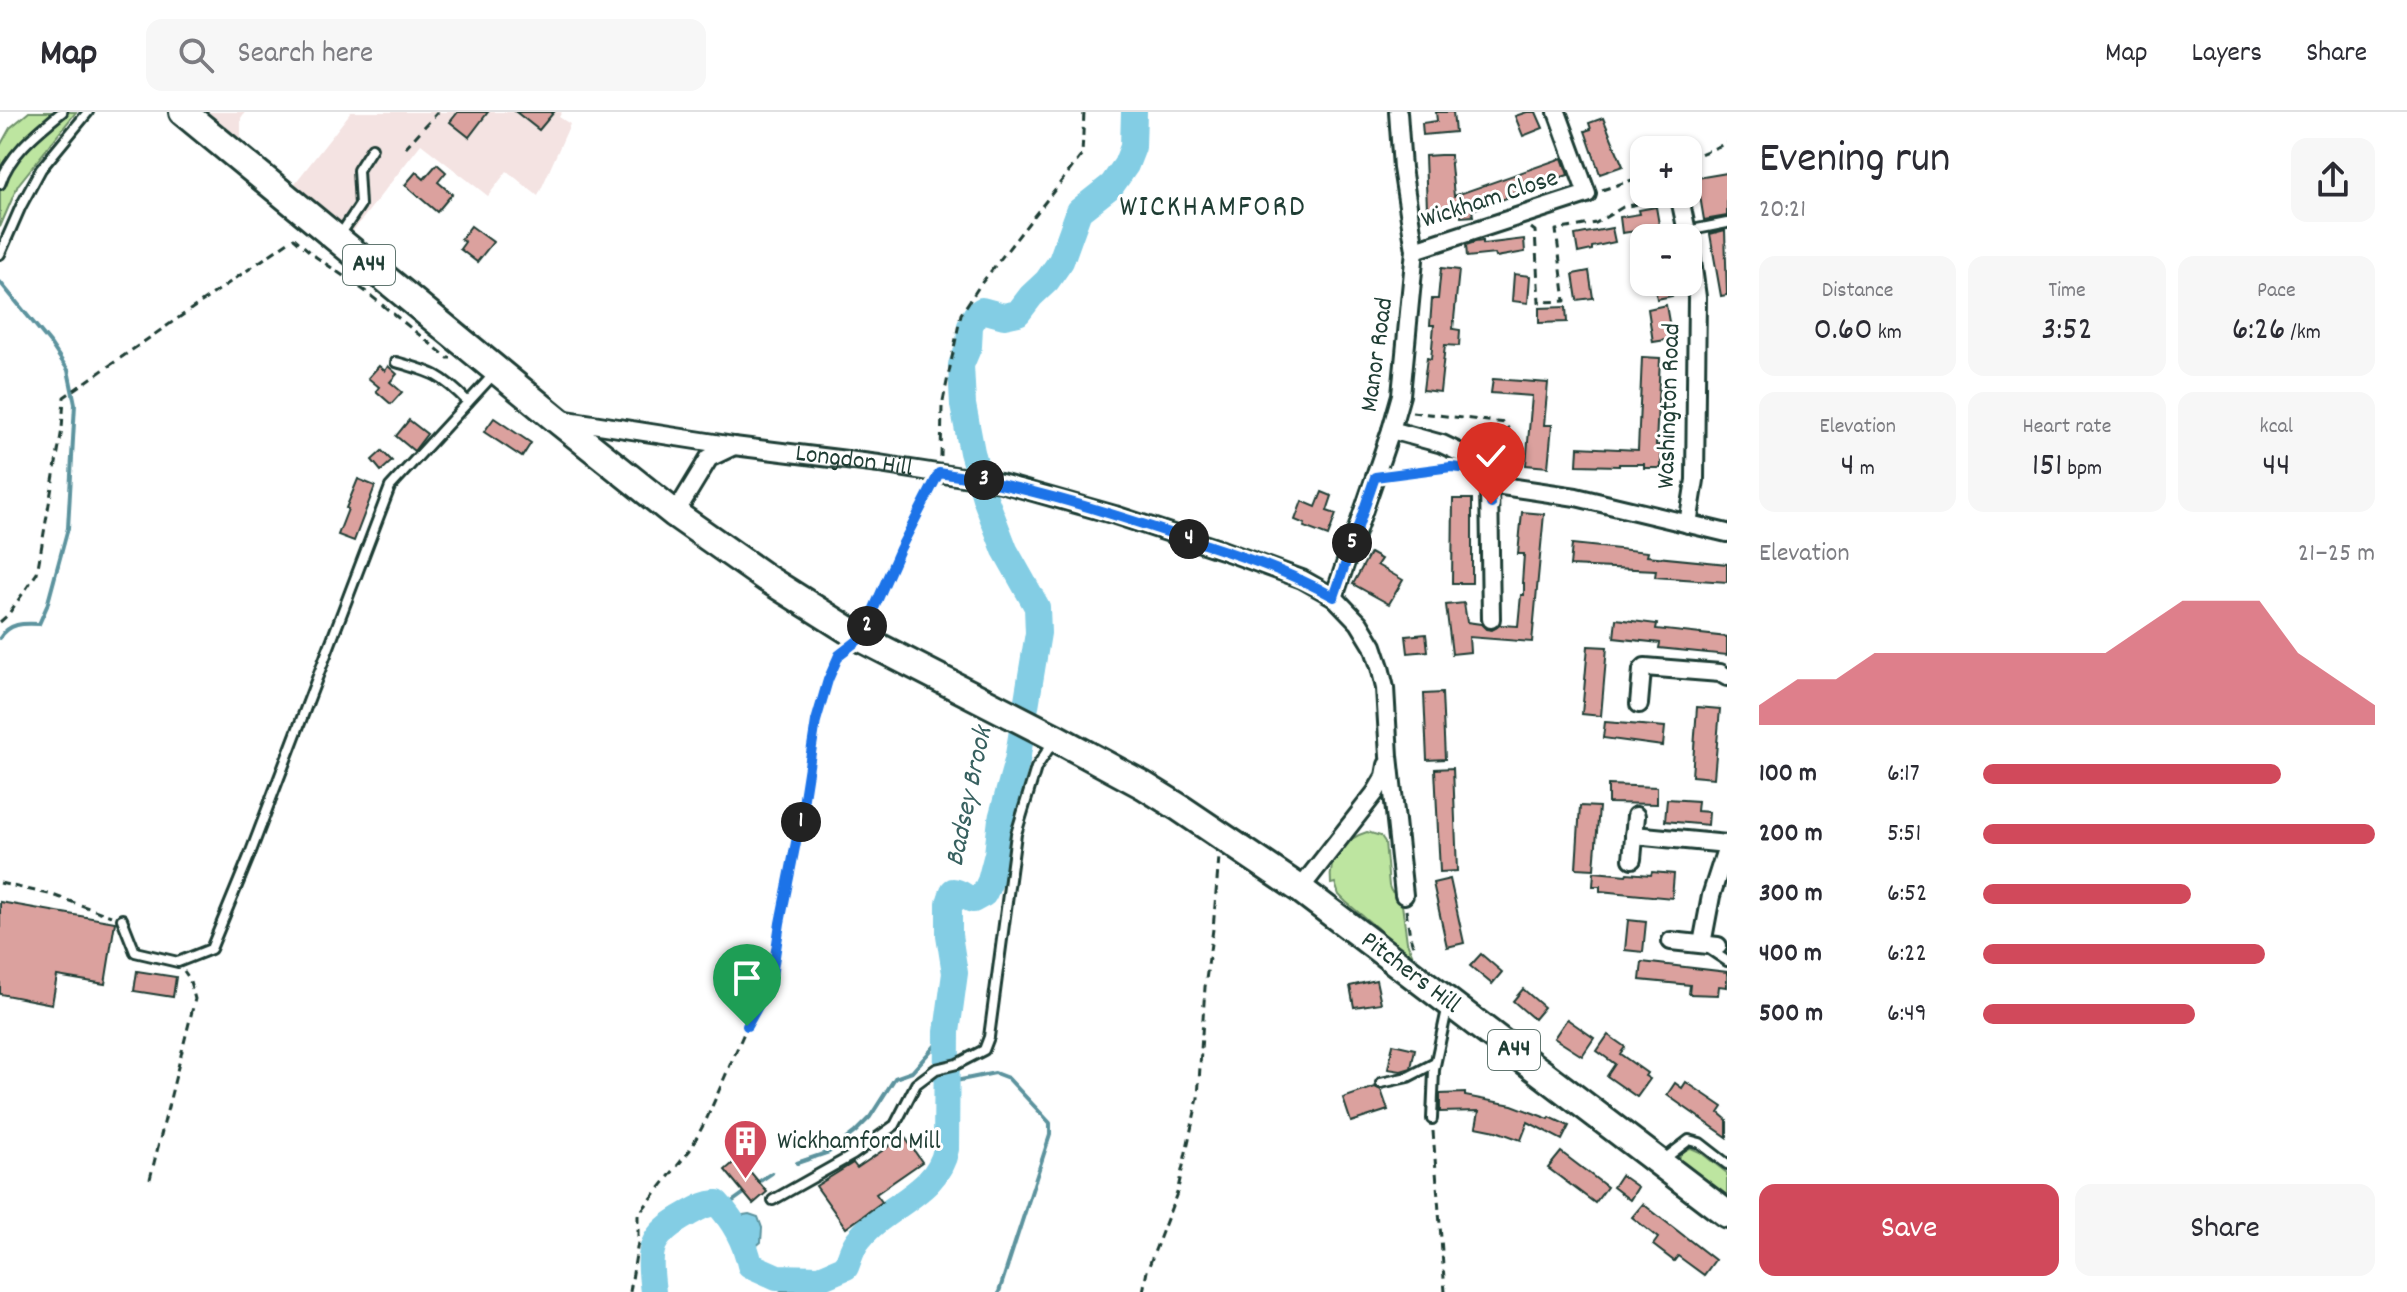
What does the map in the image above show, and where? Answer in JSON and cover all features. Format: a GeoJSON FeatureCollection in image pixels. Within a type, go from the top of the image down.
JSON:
{"type":"FeatureCollection","features":[{"type":"Feature","properties":{"kind":"highway","name":"A44"},"geometry":{"type":"LineString","coordinates":[[183,112],[675,514],[777,585],[861,638],[1143,785],[1300,889]]}},
{"type":"Feature","properties":{"kind":"highway","name":"Pitchers Hill"},"geometry":{"type":"LineString","coordinates":[[1300,889],[1727,1214]]}},
{"type":"Feature","properties":{"kind":"street","name":"Manor Road"},"geometry":{"type":"LineString","coordinates":[[1334,597],[1401,395],[1415,250],[1402,168],[1398,112]]}},
{"type":"Feature","properties":{"kind":"street","name":"Wickham Close"},"geometry":{"type":"LineString","coordinates":[[1415,250],[1587,194],[1557,112]]}},
{"type":"Feature","properties":{"kind":"street","name":"Washington Road"},"geometry":{"type":"LineString","coordinates":[[1688,524],[1695,480],[1697,296]]}},
{"type":"Feature","properties":{"kind":"street","name":"Longdon Hill"},"geometry":{"type":"LineString","coordinates":[[556,419],[1001,483],[1115,515],[1222,550],[1302,579],[1334,597]]}},
{"type":"Feature","properties":{"kind":"street"},"geometry":{"type":"LineString","coordinates":[[1391,430],[1442,444],[1469,457],[1485,477],[1508,488],[1576,497],[1727,533]]}},
{"type":"Feature","properties":{"kind":"street"},"geometry":{"type":"LineString","coordinates":[[691,439],[702,471]]}},
{"type":"Feature","properties":{"kind":"street"},"geometry":{"type":"LineString","coordinates":[[675,514],[709,458],[734,446]]}},
{"type":"Feature","properties":{"kind":"street"},"geometry":{"type":"LineString","coordinates":[[1485,477],[1491,619]]}},
{"type":"Feature","properties":{"kind":"street"},"geometry":{"type":"LineString","coordinates":[[1334,597],[1359,623],[1373,646],[1385,688],[1404,895]]}},
{"type":"Feature","properties":{"kind":"street"},"geometry":{"type":"LineString","coordinates":[[1639,704],[1642,670],[1645,667],[1720,673],[1727,677]]}},
{"type":"Feature","properties":{"kind":"street"},"geometry":{"type":"LineString","coordinates":[[1300,889],[1375,793],[1385,776],[1389,756]]}},
{"type":"Feature","properties":{"kind":"street"},"geometry":{"type":"LineString","coordinates":[[1632,859],[1636,816]]}},
{"type":"Feature","properties":{"kind":"street"},"geometry":{"type":"LineString","coordinates":[[1634,835],[1727,845],[1711,896],[1710,945],[1671,941]]}},
{"type":"Feature","properties":{"kind":"lane"},"geometry":{"type":"LineString","coordinates":[[0,184],[30,139],[62,112]]}},
{"type":"Feature","properties":{"kind":"lane"},"geometry":{"type":"LineString","coordinates":[[0,254],[41,169],[88,112]]}},
{"type":"Feature","properties":{"kind":"lane"},"geometry":{"type":"LineString","coordinates":[[337,239],[360,205],[358,170],[372,148]]}},
{"type":"Feature","properties":{"kind":"lane"},"geometry":{"type":"LineString","coordinates":[[1702,228],[1727,223]]}},
{"type":"Feature","properties":{"kind":"lane"},"geometry":{"type":"LineString","coordinates":[[396,362],[434,373],[451,384],[468,402]]}},
{"type":"Feature","properties":{"kind":"lane"},"geometry":{"type":"LineString","coordinates":[[122,919],[135,952],[178,962],[211,949],[390,487],[497,371]]}},
{"type":"Feature","properties":{"kind":"lane"},"geometry":{"type":"LineString","coordinates":[[773,1200],[853,1155],[895,1125],[916,1084],[936,1069],[957,1064],[984,1050],[989,1037],[1016,834],[1036,768],[1050,735]]}},
{"type":"Feature","properties":{"kind":"lane"},"geometry":{"type":"LineString","coordinates":[[1710,945],[1727,961]]}},
{"type":"Feature","properties":{"kind":"lane"},"geometry":{"type":"LineString","coordinates":[[1432,1119],[1435,1063],[1449,1001]]}},
{"type":"Feature","properties":{"kind":"lane"},"geometry":{"type":"LineString","coordinates":[[1381,1083],[1408,1077],[1435,1063]]}},
{"type":"Feature","properties":{"kind":"lane"},"geometry":{"type":"LineString","coordinates":[[1661,1162],[1689,1140],[1700,1143],[1727,1164]]}},
{"type":"Feature","properties":{"kind":"path"},"geometry":{"type":"LineString","coordinates":[[405,148],[438,112]]}},
{"type":"Feature","properties":{"kind":"path"},"geometry":{"type":"LineString","coordinates":[[630,1292],[638,1242],[638,1215],[690,1150],[747,1026],[771,983],[816,721],[839,655],[861,638],[900,549],[939,473],[942,406],[961,314],[980,285],[1082,155],[1084,112]]}},
{"type":"Feature","properties":{"kind":"path"},"geometry":{"type":"LineString","coordinates":[[1702,153],[1727,143]]}},
{"type":"Feature","properties":{"kind":"path"},"geometry":{"type":"LineString","coordinates":[[1587,194],[1630,180]]}},
{"type":"Feature","properties":{"kind":"path"},"geometry":{"type":"LineString","coordinates":[[1526,225],[1535,231],[1539,302],[1565,301],[1556,230],[1596,223],[1630,206]]}},
{"type":"Feature","properties":{"kind":"path"},"geometry":{"type":"LineString","coordinates":[[0,622],[37,573],[62,429],[64,397],[294,238],[448,358],[474,352]]}},
{"type":"Feature","properties":{"kind":"path"},"geometry":{"type":"LineString","coordinates":[[1396,410],[1505,423],[1508,428],[1508,488]]}},
{"type":"Feature","properties":{"kind":"path"},"geometry":{"type":"LineString","coordinates":[[1375,477],[1451,467],[1485,477]]}},
{"type":"Feature","properties":{"kind":"path"},"geometry":{"type":"LineString","coordinates":[[1143,1292],[1147,1271],[1177,1193],[1198,1098],[1205,987],[1219,851],[1227,840]]}},
{"type":"Feature","properties":{"kind":"path"},"geometry":{"type":"LineString","coordinates":[[0,883],[53,895],[122,919]]}},
{"type":"Feature","properties":{"kind":"path"},"geometry":{"type":"LineString","coordinates":[[1404,895],[1410,936],[1426,983]]}},
{"type":"Feature","properties":{"kind":"path"},"geometry":{"type":"LineString","coordinates":[[150,1179],[195,999],[189,978],[178,962]]}},
{"type":"Feature","properties":{"kind":"path"},"geometry":{"type":"LineString","coordinates":[[1432,1119],[1445,1292]]}},
{"type":"Feature","properties":{"kind":"shaded area"},"geometry":{"type":"Polygon","coordinates":[[[191,112],[245,112],[241,118],[241,152],[191,112]]]}},
{"type":"Feature","properties":{"kind":"shaded area"},"geometry":{"type":"Polygon","coordinates":[[[351,112],[562,112],[559,117],[570,124],[538,196],[507,171],[488,196],[421,144],[346,240],[288,192],[351,112]]]}},
{"type":"Feature","properties":{"kind":"green space"},"geometry":{"type":"Polygon","coordinates":[[[29,112],[76,112],[18,185],[0,227],[0,146],[10,128],[29,112]]]}},
{"type":"Feature","properties":{"kind":"green space"},"geometry":{"type":"Polygon","coordinates":[[[1367,832],[1381,836],[1385,842],[1389,886],[1401,897],[1407,942],[1414,959],[1346,902],[1339,895],[1335,883],[1331,884],[1332,866],[1339,851],[1358,835],[1367,832]]]}},
{"type":"Feature","properties":{"kind":"green space"},"geometry":{"type":"Polygon","coordinates":[[[1691,1148],[1727,1173],[1727,1201],[1678,1165],[1681,1151],[1691,1148]]]}},
{"type":"Feature","properties":{"kind":"water"},"geometry":{"type":"Polygon","coordinates":[[[749,1214],[758,1217],[762,1228],[761,1242],[749,1252],[732,1232],[730,1223],[731,1217],[749,1214]]]}},
{"type":"Feature","properties":{"kind":"building"},"geometry":{"type":"Polygon","coordinates":[[[458,112],[488,112],[469,137],[450,122],[458,112]]]}},
{"type":"Feature","properties":{"kind":"building"},"geometry":{"type":"Polygon","coordinates":[[[516,112],[554,112],[539,130],[516,112]]]}},
{"type":"Feature","properties":{"kind":"building"},"geometry":{"type":"Polygon","coordinates":[[[1436,112],[1453,112],[1455,132],[1423,135],[1422,123],[1437,121],[1436,112]]]}},
{"type":"Feature","properties":{"kind":"building"},"geometry":{"type":"Polygon","coordinates":[[[1536,112],[1543,128],[1523,136],[1515,116],[1536,112]]]}},
{"type":"Feature","properties":{"kind":"building"},"geometry":{"type":"Polygon","coordinates":[[[1603,118],[1623,166],[1600,174],[1585,131],[1591,129],[1589,123],[1603,118]]]}},
{"type":"Feature","properties":{"kind":"building"},"geometry":{"type":"Polygon","coordinates":[[[1450,155],[1454,196],[1562,158],[1568,175],[1506,195],[1507,198],[1472,210],[1473,216],[1461,217],[1460,207],[1427,209],[1425,156],[1450,155]]]}},
{"type":"Feature","properties":{"kind":"building"},"geometry":{"type":"Polygon","coordinates":[[[437,164],[446,172],[438,182],[452,194],[437,212],[405,185],[416,172],[424,179],[437,164]]]}},
{"type":"Feature","properties":{"kind":"building"},"geometry":{"type":"Polygon","coordinates":[[[1727,173],[1727,216],[1704,220],[1702,177],[1727,173]]]}},
{"type":"Feature","properties":{"kind":"building"},"geometry":{"type":"Polygon","coordinates":[[[1656,208],[1659,224],[1630,224],[1630,232],[1622,233],[1620,217],[1640,214],[1639,210],[1656,208]]]}},
{"type":"Feature","properties":{"kind":"building"},"geometry":{"type":"Polygon","coordinates":[[[471,226],[493,242],[477,262],[460,249],[465,242],[461,239],[471,226]]]}},
{"type":"Feature","properties":{"kind":"building"},"geometry":{"type":"Polygon","coordinates":[[[1612,228],[1615,242],[1578,253],[1575,235],[1612,228]]]}},
{"type":"Feature","properties":{"kind":"building"},"geometry":{"type":"Polygon","coordinates":[[[1725,230],[1727,295],[1721,296],[1710,234],[1725,230]]]}},
{"type":"Feature","properties":{"kind":"building"},"geometry":{"type":"Polygon","coordinates":[[[1524,239],[1525,252],[1496,257],[1495,254],[1467,257],[1466,245],[1475,242],[1483,241],[1483,244],[1524,239]]]}},
{"type":"Feature","properties":{"kind":"building"},"geometry":{"type":"Polygon","coordinates":[[[1441,268],[1459,270],[1453,329],[1460,330],[1459,346],[1445,345],[1440,392],[1423,390],[1427,358],[1431,359],[1434,325],[1430,325],[1432,299],[1438,299],[1441,268]]]}},
{"type":"Feature","properties":{"kind":"building"},"geometry":{"type":"Polygon","coordinates":[[[1589,271],[1593,298],[1577,300],[1573,274],[1589,271]]]}},
{"type":"Feature","properties":{"kind":"building"},"geometry":{"type":"Polygon","coordinates":[[[1514,274],[1530,276],[1528,303],[1512,301],[1514,274]]]}},
{"type":"Feature","properties":{"kind":"building"},"geometry":{"type":"Polygon","coordinates":[[[1666,305],[1672,339],[1653,342],[1648,309],[1666,305]]]}},
{"type":"Feature","properties":{"kind":"building"},"geometry":{"type":"Polygon","coordinates":[[[1566,307],[1567,322],[1539,323],[1539,308],[1566,307]]]}},
{"type":"Feature","properties":{"kind":"building"},"geometry":{"type":"Polygon","coordinates":[[[1642,357],[1660,358],[1656,445],[1661,445],[1661,468],[1644,468],[1644,464],[1577,465],[1578,447],[1638,450],[1642,357]]]}},
{"type":"Feature","properties":{"kind":"building"},"geometry":{"type":"Polygon","coordinates":[[[379,366],[385,371],[388,366],[397,374],[390,382],[402,392],[391,404],[376,391],[379,387],[368,378],[379,366]]]}},
{"type":"Feature","properties":{"kind":"building"},"geometry":{"type":"Polygon","coordinates":[[[1493,379],[1548,383],[1544,425],[1552,425],[1548,467],[1526,465],[1532,396],[1491,393],[1493,379]]]}},
{"type":"Feature","properties":{"kind":"building"},"geometry":{"type":"Polygon","coordinates":[[[494,418],[531,443],[522,457],[484,432],[494,418]]]}},
{"type":"Feature","properties":{"kind":"building"},"geometry":{"type":"Polygon","coordinates":[[[409,420],[427,434],[414,451],[396,436],[409,420]]]}},
{"type":"Feature","properties":{"kind":"building"},"geometry":{"type":"Polygon","coordinates":[[[382,451],[392,461],[381,471],[372,460],[382,451]]]}},
{"type":"Feature","properties":{"kind":"building"},"geometry":{"type":"Polygon","coordinates":[[[358,479],[375,486],[354,541],[338,535],[358,479]]]}},
{"type":"Feature","properties":{"kind":"building"},"geometry":{"type":"Polygon","coordinates":[[[1322,492],[1332,496],[1327,511],[1336,514],[1328,536],[1295,520],[1302,501],[1316,507],[1322,492]]]}},
{"type":"Feature","properties":{"kind":"building"},"geometry":{"type":"Polygon","coordinates":[[[1453,499],[1472,499],[1472,583],[1452,583],[1453,499]]]}},
{"type":"Feature","properties":{"kind":"building"},"geometry":{"type":"Polygon","coordinates":[[[1522,512],[1544,514],[1532,642],[1469,637],[1470,652],[1452,654],[1446,605],[1464,603],[1467,622],[1481,624],[1486,629],[1492,630],[1500,625],[1518,626],[1521,595],[1524,595],[1524,554],[1518,554],[1522,512]]]}},
{"type":"Feature","properties":{"kind":"building"},"geometry":{"type":"Polygon","coordinates":[[[1572,544],[1727,564],[1727,582],[1655,577],[1656,570],[1570,566],[1572,544]]]}},
{"type":"Feature","properties":{"kind":"building"},"geometry":{"type":"Polygon","coordinates":[[[1370,553],[1381,559],[1377,565],[1403,580],[1389,604],[1353,584],[1370,553]]]}},
{"type":"Feature","properties":{"kind":"building"},"geometry":{"type":"Polygon","coordinates":[[[1616,619],[1657,624],[1656,629],[1727,637],[1727,655],[1659,648],[1660,643],[1614,638],[1616,619]]]}},
{"type":"Feature","properties":{"kind":"building"},"geometry":{"type":"Polygon","coordinates":[[[1426,634],[1428,651],[1408,653],[1406,636],[1426,634]]]}},
{"type":"Feature","properties":{"kind":"building"},"geometry":{"type":"Polygon","coordinates":[[[1588,646],[1607,647],[1601,716],[1582,714],[1588,646]]]}},
{"type":"Feature","properties":{"kind":"building"},"geometry":{"type":"Polygon","coordinates":[[[1442,693],[1445,759],[1427,760],[1424,694],[1442,693]]]}},
{"type":"Feature","properties":{"kind":"building"},"geometry":{"type":"Polygon","coordinates":[[[1697,707],[1720,709],[1714,778],[1692,776],[1697,707]]]}},
{"type":"Feature","properties":{"kind":"building"},"geometry":{"type":"Polygon","coordinates":[[[1605,722],[1665,727],[1663,746],[1603,738],[1605,722]]]}},
{"type":"Feature","properties":{"kind":"building"},"geometry":{"type":"Polygon","coordinates":[[[1453,768],[1457,871],[1440,872],[1435,769],[1453,768]]]}},
{"type":"Feature","properties":{"kind":"building"},"geometry":{"type":"Polygon","coordinates":[[[1608,785],[1657,787],[1657,804],[1608,803],[1608,785]]]}},
{"type":"Feature","properties":{"kind":"building"},"geometry":{"type":"Polygon","coordinates":[[[1667,799],[1698,801],[1697,811],[1709,812],[1708,825],[1665,821],[1667,799]]]}},
{"type":"Feature","properties":{"kind":"building"},"geometry":{"type":"Polygon","coordinates":[[[1580,806],[1599,807],[1594,869],[1576,868],[1580,806]]]}},
{"type":"Feature","properties":{"kind":"building"},"geometry":{"type":"Polygon","coordinates":[[[1594,872],[1674,874],[1672,898],[1600,891],[1600,886],[1593,886],[1594,872]]]}},
{"type":"Feature","properties":{"kind":"building"},"geometry":{"type":"Polygon","coordinates":[[[1450,879],[1464,943],[1447,947],[1433,883],[1450,879]]]}},
{"type":"Feature","properties":{"kind":"building"},"geometry":{"type":"Polygon","coordinates":[[[0,902],[115,922],[105,984],[57,976],[52,1004],[0,994],[0,902]]]}},
{"type":"Feature","properties":{"kind":"building"},"geometry":{"type":"Polygon","coordinates":[[[1628,920],[1646,922],[1643,952],[1625,950],[1628,920]]]}},
{"type":"Feature","properties":{"kind":"building"},"geometry":{"type":"Polygon","coordinates":[[[1481,954],[1502,972],[1492,984],[1470,966],[1481,954]]]}},
{"type":"Feature","properties":{"kind":"building"},"geometry":{"type":"Polygon","coordinates":[[[1642,962],[1727,972],[1727,987],[1719,986],[1718,995],[1689,994],[1690,985],[1640,980],[1642,962]]]}},
{"type":"Feature","properties":{"kind":"building"},"geometry":{"type":"Polygon","coordinates":[[[137,971],[176,977],[173,997],[134,991],[137,971]]]}},
{"type":"Feature","properties":{"kind":"building"},"geometry":{"type":"Polygon","coordinates":[[[1376,980],[1381,1003],[1354,1007],[1350,986],[1376,980]]]}},
{"type":"Feature","properties":{"kind":"building"},"geometry":{"type":"Polygon","coordinates":[[[1523,989],[1544,1007],[1534,1019],[1513,1001],[1523,989]]]}},
{"type":"Feature","properties":{"kind":"building"},"geometry":{"type":"Polygon","coordinates":[[[1567,1019],[1594,1038],[1582,1056],[1554,1038],[1567,1019]]]}},
{"type":"Feature","properties":{"kind":"building"},"geometry":{"type":"Polygon","coordinates":[[[1608,1035],[1625,1047],[1620,1054],[1647,1073],[1645,1076],[1650,1079],[1637,1097],[1607,1076],[1615,1064],[1597,1051],[1608,1035]]]}},
{"type":"Feature","properties":{"kind":"building"},"geometry":{"type":"Polygon","coordinates":[[[1393,1044],[1415,1049],[1411,1068],[1401,1071],[1388,1069],[1393,1044]]]}},
{"type":"Feature","properties":{"kind":"building"},"geometry":{"type":"Polygon","coordinates":[[[1686,1082],[1723,1107],[1719,1113],[1727,1120],[1727,1137],[1667,1095],[1675,1083],[1682,1088],[1686,1082]]]}},
{"type":"Feature","properties":{"kind":"building"},"geometry":{"type":"Polygon","coordinates":[[[1375,1087],[1381,1090],[1388,1110],[1351,1122],[1343,1098],[1375,1087]]]}},
{"type":"Feature","properties":{"kind":"building"},"geometry":{"type":"Polygon","coordinates":[[[1465,1093],[1465,1096],[1512,1105],[1569,1126],[1562,1140],[1528,1122],[1521,1140],[1476,1127],[1479,1111],[1440,1112],[1440,1094],[1465,1093]]]}},
{"type":"Feature","properties":{"kind":"building"},"geometry":{"type":"Polygon","coordinates":[[[904,1136],[922,1162],[876,1194],[882,1202],[846,1228],[816,1186],[853,1163],[857,1168],[904,1136]]]}},
{"type":"Feature","properties":{"kind":"building"},"geometry":{"type":"Polygon","coordinates":[[[1561,1152],[1607,1187],[1595,1203],[1548,1168],[1561,1152]]]}},
{"type":"Feature","properties":{"kind":"building","name":"Wickhamford Mill"},"geometry":{"type":"Polygon","coordinates":[[[739,1158],[767,1192],[753,1204],[725,1170],[739,1158]]]}},
{"type":"Feature","properties":{"kind":"building"},"geometry":{"type":"Polygon","coordinates":[[[1621,1175],[1638,1187],[1630,1200],[1613,1187],[1621,1175]]]}},
{"type":"Feature","properties":{"kind":"building"},"geometry":{"type":"Polygon","coordinates":[[[1643,1204],[1715,1260],[1704,1275],[1678,1256],[1674,1261],[1653,1245],[1658,1238],[1632,1217],[1643,1204]]]}},
{"type":"Feature","properties":{"kind":"waterway","name":"Badsey Brook"},"geometry":{"type":"LineString","coordinates":[[653,1292],[651,1254],[658,1237],[675,1222],[702,1207],[717,1203],[723,1210],[742,1240],[750,1265],[777,1277],[820,1278],[846,1267],[860,1238],[883,1216],[922,1188],[941,1164],[946,1149],[947,1032],[955,973],[949,935],[949,903],[953,891],[973,900],[984,894],[990,881],[1001,819],[1017,761],[1038,633],[1037,607],[1005,550],[985,498],[963,405],[961,365],[976,314],[982,310],[1004,316],[1018,313],[1061,261],[1079,211],[1112,185],[1126,165],[1133,147],[1134,112]]}},
{"type":"Feature","properties":{"kind":"waterway"},"geometry":{"type":"LineString","coordinates":[[0,282],[68,370],[75,404],[68,528],[47,606],[39,624],[12,627],[0,638]]}},
{"type":"Feature","properties":{"kind":"waterway"},"geometry":{"type":"LineString","coordinates":[[797,1163],[829,1152],[855,1132],[870,1117],[895,1078],[912,1072],[947,1032]]}},
{"type":"Feature","properties":{"kind":"waterway"},"geometry":{"type":"LineString","coordinates":[[946,1083],[995,1073],[1008,1078],[1050,1123],[1050,1135],[999,1292]]}},
{"type":"Feature","properties":{"kind":"waterway"},"geometry":{"type":"LineString","coordinates":[[757,1183],[772,1173]]}},
{"type":"Feature","properties":{"kind":"waterway"},"geometry":{"type":"LineString","coordinates":[[722,1209],[747,1191]]}},
{"type":"Feature","properties":{"kind":"waterway"},"geometry":{"type":"LineString","coordinates":[[781,1292],[791,1291],[820,1278]]}},
{"type":"Feature","properties":{"kind":"place","name":"Wickhamford Mill"},"geometry":{"type":"Point","coordinates":[746,1181]}},
{"type":"Feature","properties":{"kind":"district","name":"WICKHAMFORD"},"geometry":{"type":"Point","coordinates":[1213,209]}},
{"type":"Feature","properties":{"kind":"route"},"geometry":{"type":"LineString","coordinates":[[747,1026],[771,983],[816,721],[828,680],[839,655],[861,638],[900,549],[939,473],[1001,483],[1115,515],[1302,579],[1334,597],[1375,477],[1451,467],[1480,470],[1489,484],[1491,504]]}}]}
